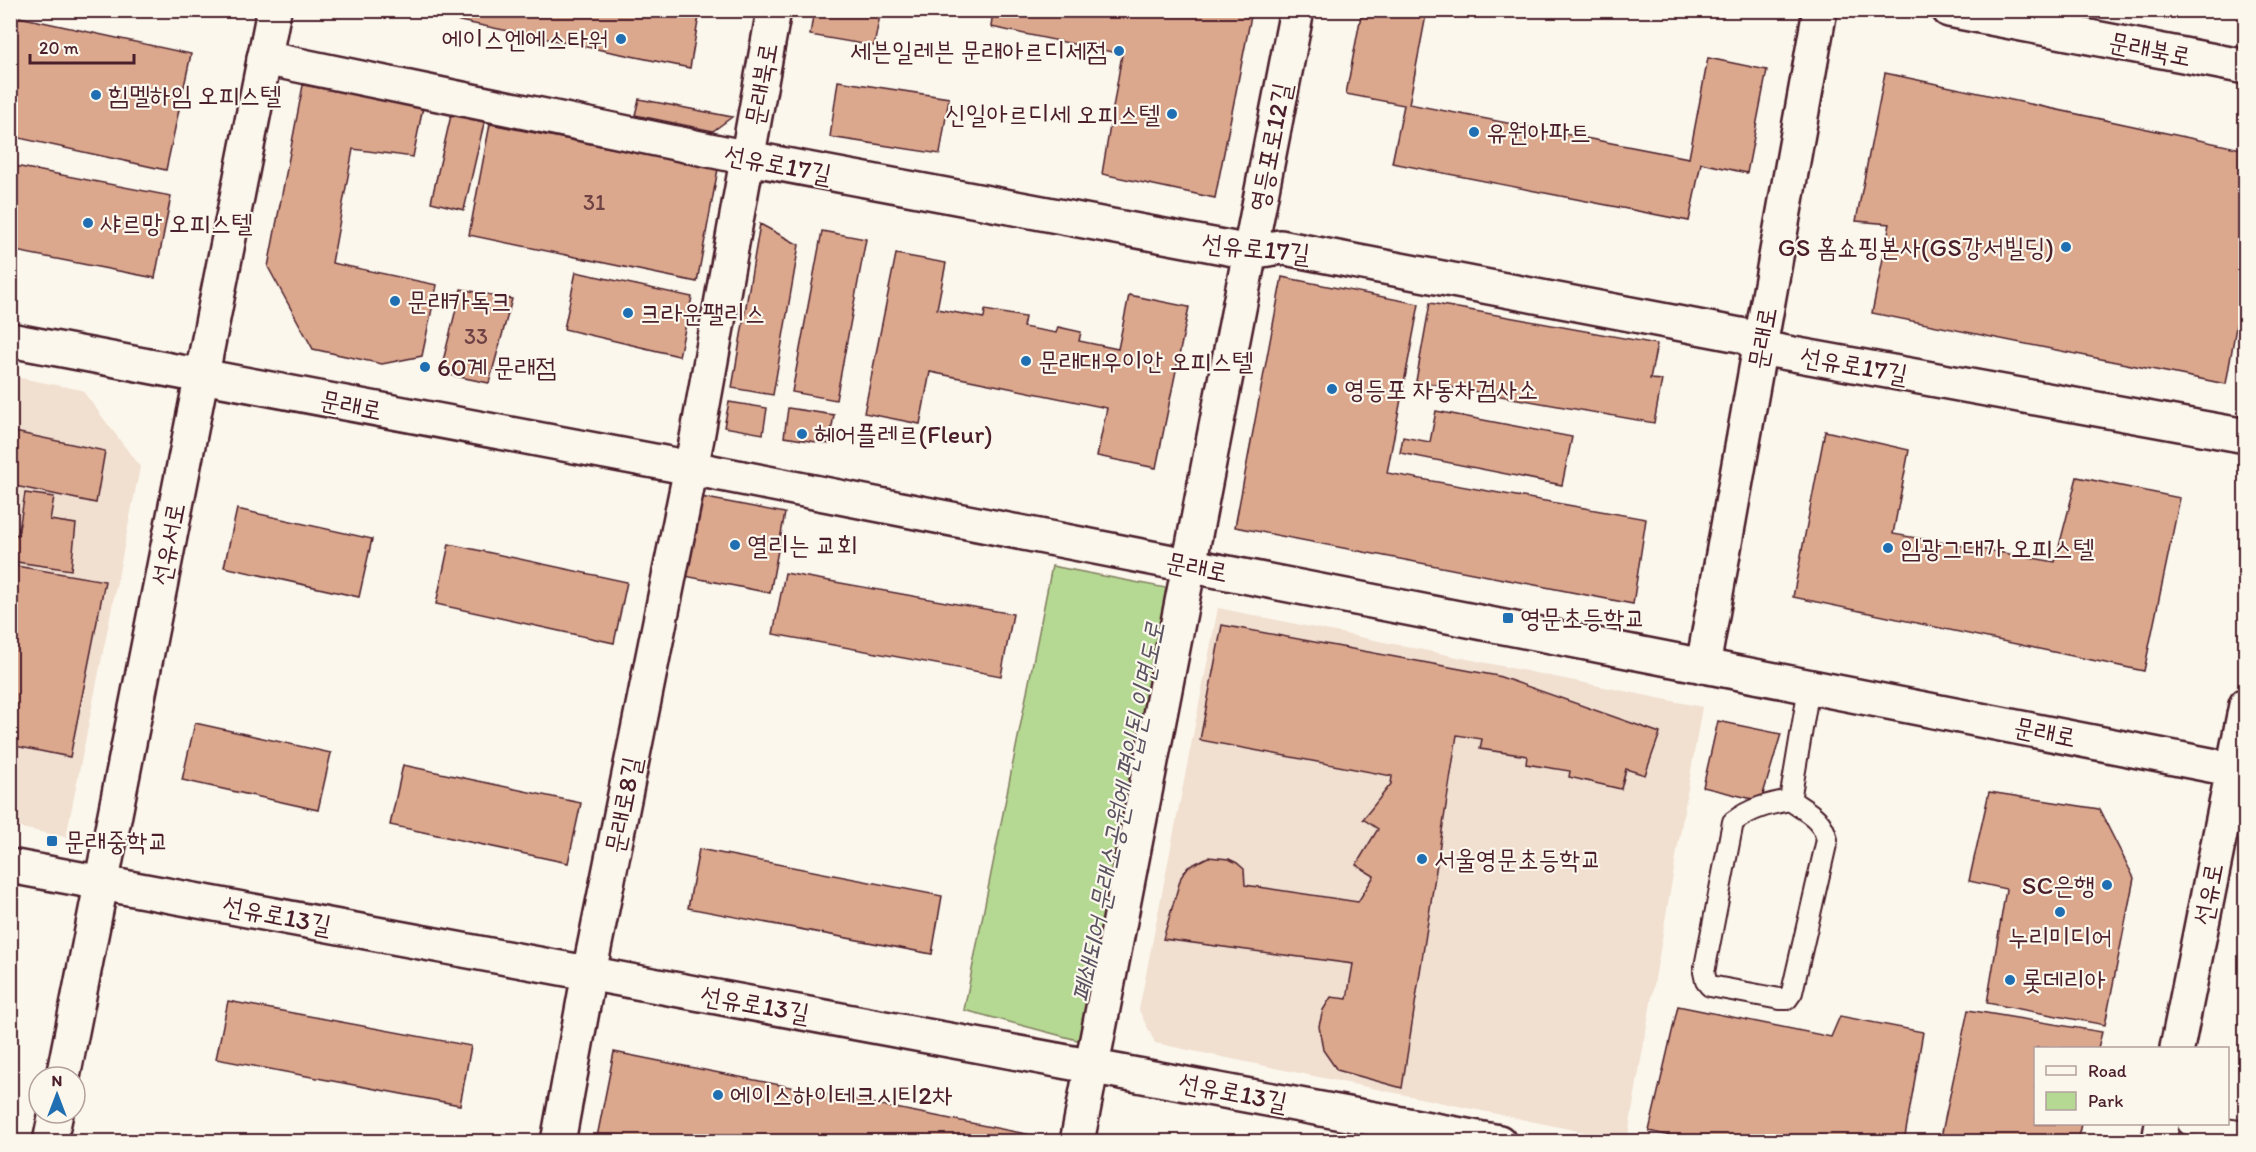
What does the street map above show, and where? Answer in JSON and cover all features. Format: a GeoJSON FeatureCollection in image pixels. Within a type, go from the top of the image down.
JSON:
{"type":"FeatureCollection","features":[{"type":"Feature","properties":{"kind":"street","name":"선유서로"},"geometry":{"type":"LineString","coordinates":[[65,1065],[274,10]]}},
{"type":"Feature","properties":{"kind":"street","name":"문래북로"},"geometry":{"type":"LineString","coordinates":[[748,158],[774,10]]}},
{"type":"Feature","properties":{"kind":"street","name":"영등포로12길"},"geometry":{"type":"LineString","coordinates":[[1077,1142],[1297,10]]}},
{"type":"Feature","properties":{"kind":"street","name":"문래로"},"geometry":{"type":"LineString","coordinates":[[1703,666],[1820,10]]}},
{"type":"Feature","properties":{"kind":"street","name":"문래북로"},"geometry":{"type":"LineString","coordinates":[[1949,10],[2246,67]]}},
{"type":"Feature","properties":{"kind":"street","name":"선유로17길"},"geometry":{"type":"LineString","coordinates":[[264,58],[748,158],[1250,252],[1280,247],[1744,336],[1760,348],[2246,436]]}},
{"type":"Feature","properties":{"kind":"street"},"geometry":{"type":"LineString","coordinates":[[691,468],[748,158]]}},
{"type":"Feature","properties":{"kind":"street","name":"문래로"},"geometry":{"type":"LineString","coordinates":[[10,340],[691,468],[2239,771]]}},
{"type":"Feature","properties":{"kind":"street","name":"문래로8길"},"geometry":{"type":"LineString","coordinates":[[558,1142],[589,973],[691,468]]}},
{"type":"Feature","properties":{"kind":"street","name":"선유로"},"geometry":{"type":"LineString","coordinates":[[2177,1047],[2239,771],[2246,705]]}},
{"type":"Feature","properties":{"kind":"street","name":"선유로13길"},"geometry":{"type":"LineString","coordinates":[[10,866],[1499,1142]]}},
{"type":"Feature","properties":{"kind":"street"},"geometry":{"type":"LineString","coordinates":[[50,1142],[54,1125]]}},
{"type":"Feature","properties":{"kind":"street"},"geometry":{"type":"LineString","coordinates":[[2159,1142],[2162,1125]]}},
{"type":"Feature","properties":{"kind":"lane"},"geometry":{"type":"LineString","coordinates":[[1790,800],[1809,687]]}},
{"type":"Feature","properties":{"kind":"lane"},"geometry":{"type":"LineString","coordinates":[[1790,800],[1818,820],[1824,827],[1827,840],[1792,992],[1786,999],[1780,999],[1710,986],[1704,972],[1733,822],[1744,813],[1761,806],[1790,800]]}},
{"type":"Feature","properties":{"kind":"lane"},"geometry":{"type":"LineString","coordinates":[[2195,1125],[2246,1132]]}},
{"type":"Feature","properties":{"kind":"shaded area"},"geometry":{"type":"Polygon","coordinates":[[[10,376],[82,390],[140,467],[66,837],[11,826],[10,376]]]}},
{"type":"Feature","properties":{"kind":"shaded area","name":"서울영문초등학교"},"geometry":{"type":"Polygon","coordinates":[[[1218,608],[1702,707],[1627,1141],[1155,1043],[1139,1010],[1218,608]]]}},
{"type":"Feature","properties":{"kind":"green space"},"geometry":{"type":"Polygon","coordinates":[[[1052,566],[1171,589],[1081,1041],[964,1010],[1052,566]]]}},
{"type":"Feature","properties":{"kind":"building","name":"에이스엔에스타워"},"geometry":{"type":"Polygon","coordinates":[[[406,10],[700,10],[690,68],[406,10]]]}},
{"type":"Feature","properties":{"kind":"building"},"geometry":{"type":"Polygon","coordinates":[[[814,10],[881,10],[874,46],[810,35],[814,10]]]}},
{"type":"Feature","properties":{"kind":"building","name":"신일아르디세 오피스텔"},"geometry":{"type":"Polygon","coordinates":[[[993,10],[1245,10],[1251,16],[1215,198],[1102,174],[1122,54],[991,27],[993,10]]]}},
{"type":"Feature","properties":{"kind":"building","name":"유원아파트"},"geometry":{"type":"Polygon","coordinates":[[[1362,10],[1427,10],[1409,104],[1689,158],[1708,58],[1767,70],[1747,173],[1701,163],[1689,221],[1392,163],[1404,105],[1346,94],[1362,10]]]}},
{"type":"Feature","properties":{"kind":"building","name":"힘멜하임 오피스텔"},"geometry":{"type":"Polygon","coordinates":[[[10,15],[191,54],[166,170],[10,136],[10,15]]]}},
{"type":"Feature","properties":{"kind":"building","name":"GS 홈쇼핑본사(GS강서빌딩)"},"geometry":{"type":"Polygon","coordinates":[[[1885,73],[2246,150],[2246,270],[2226,384],[1872,313],[1890,224],[1856,221],[1885,73]]]}},
{"type":"Feature","properties":{"kind":"building"},"geometry":{"type":"Polygon","coordinates":[[[838,81],[949,98],[940,154],[830,137],[838,81]]]}},
{"type":"Feature","properties":{"kind":"building"},"geometry":{"type":"Polygon","coordinates":[[[303,85],[423,107],[413,157],[353,149],[332,263],[437,285],[422,356],[382,364],[313,349],[268,267],[303,85]]]}},
{"type":"Feature","properties":{"kind":"building"},"geometry":{"type":"Polygon","coordinates":[[[639,99],[732,117],[713,131],[635,115],[639,99]]]}},
{"type":"Feature","properties":{"kind":"building"},"geometry":{"type":"Polygon","coordinates":[[[452,111],[485,119],[464,210],[431,202],[452,111]]]}},
{"type":"Feature","properties":{"kind":"building"},"geometry":{"type":"Polygon","coordinates":[[[490,124],[718,169],[697,282],[469,235],[490,124]]]}},
{"type":"Feature","properties":{"kind":"building","name":"샤르망 오피스텔"},"geometry":{"type":"Polygon","coordinates":[[[10,165],[171,196],[155,278],[10,250],[10,165]]]}},
{"type":"Feature","properties":{"kind":"building"},"geometry":{"type":"Polygon","coordinates":[[[760,224],[799,245],[773,395],[732,388],[760,224]]]}},
{"type":"Feature","properties":{"kind":"building"},"geometry":{"type":"Polygon","coordinates":[[[822,231],[866,239],[836,400],[792,392],[822,231]]]}},
{"type":"Feature","properties":{"kind":"building","name":"문래대우이안 오피스텔"},"geometry":{"type":"Polygon","coordinates":[[[896,254],[946,263],[937,309],[984,318],[985,310],[1025,317],[1023,327],[1056,333],[1058,327],[1081,332],[1079,341],[1118,349],[1129,295],[1189,307],[1156,468],[1097,456],[1107,408],[930,372],[920,424],[864,413],[896,254]]]}},
{"type":"Feature","properties":{"kind":"building","name":"크라운팰리스"},"geometry":{"type":"Polygon","coordinates":[[[576,272],[692,297],[679,356],[564,329],[576,272]]]}},
{"type":"Feature","properties":{"kind":"building","name":"영등포 자동차검사소"},"geometry":{"type":"Polygon","coordinates":[[[1282,277],[1419,304],[1387,473],[1646,519],[1633,604],[1235,527],[1282,277]]]}},
{"type":"Feature","properties":{"kind":"building"},"geometry":{"type":"Polygon","coordinates":[[[461,289],[512,299],[489,383],[440,373],[461,289]]]}},
{"type":"Feature","properties":{"kind":"building"},"geometry":{"type":"Polygon","coordinates":[[[1430,303],[1657,344],[1650,379],[1662,380],[1654,423],[1416,381],[1430,303]]]}},
{"type":"Feature","properties":{"kind":"building"},"geometry":{"type":"Polygon","coordinates":[[[729,402],[767,408],[763,434],[724,427],[729,402]]]}},
{"type":"Feature","properties":{"kind":"building"},"geometry":{"type":"Polygon","coordinates":[[[788,408],[834,415],[829,444],[784,437],[788,408]]]}},
{"type":"Feature","properties":{"kind":"building"},"geometry":{"type":"Polygon","coordinates":[[[1436,411],[1572,437],[1562,485],[1400,453],[1403,437],[1430,442],[1436,411]]]}},
{"type":"Feature","properties":{"kind":"building"},"geometry":{"type":"Polygon","coordinates":[[[10,431],[105,451],[96,503],[10,485],[10,431]]]}},
{"type":"Feature","properties":{"kind":"building","name":"임광그대가 오피스텔"},"geometry":{"type":"Polygon","coordinates":[[[1825,431],[1909,450],[1893,534],[2055,562],[2077,477],[2180,498],[2144,671],[1793,597],[1825,431]]]}},
{"type":"Feature","properties":{"kind":"building"},"geometry":{"type":"Polygon","coordinates":[[[25,493],[54,497],[50,520],[76,524],[71,570],[10,561],[10,533],[18,535],[25,493]]]}},
{"type":"Feature","properties":{"kind":"building","name":"열리는 교회"},"geometry":{"type":"Polygon","coordinates":[[[701,497],[785,513],[770,593],[685,576],[701,497]]]}},
{"type":"Feature","properties":{"kind":"building"},"geometry":{"type":"Polygon","coordinates":[[[237,509],[372,539],[359,597],[224,567],[237,509]]]}},
{"type":"Feature","properties":{"kind":"building"},"geometry":{"type":"Polygon","coordinates":[[[449,544],[627,582],[614,643],[436,604],[449,544]]]}},
{"type":"Feature","properties":{"kind":"building"},"geometry":{"type":"Polygon","coordinates":[[[10,565],[105,581],[70,757],[10,745],[10,565]]]}},
{"type":"Feature","properties":{"kind":"building"},"geometry":{"type":"Polygon","coordinates":[[[785,573],[1013,614],[1001,676],[773,634],[785,573]]]}},
{"type":"Feature","properties":{"kind":"building"},"geometry":{"type":"Polygon","coordinates":[[[1222,625],[1498,676],[1660,733],[1645,775],[1626,769],[1621,789],[1569,777],[1570,771],[1526,764],[1527,756],[1480,749],[1482,739],[1457,735],[1402,1088],[1337,1070],[1323,1050],[1319,1026],[1323,1010],[1331,997],[1347,999],[1353,964],[1163,939],[1181,877],[1188,867],[1208,857],[1229,859],[1237,863],[1244,869],[1245,885],[1358,902],[1374,876],[1356,865],[1378,829],[1363,819],[1391,784],[1392,776],[1200,740],[1222,625]]]}},
{"type":"Feature","properties":{"kind":"building"},"geometry":{"type":"Polygon","coordinates":[[[1718,721],[1781,734],[1761,801],[1703,787],[1718,721]]]}},
{"type":"Feature","properties":{"kind":"building"},"geometry":{"type":"Polygon","coordinates":[[[195,723],[331,753],[318,810],[182,780],[195,723]]]}},
{"type":"Feature","properties":{"kind":"building"},"geometry":{"type":"Polygon","coordinates":[[[403,765],[581,803],[568,863],[390,825],[403,765]]]}},
{"type":"Feature","properties":{"kind":"building"},"geometry":{"type":"Polygon","coordinates":[[[1989,792],[2099,809],[2134,878],[2105,1025],[1987,1003],[2006,889],[1969,881],[1989,792]]]}},
{"type":"Feature","properties":{"kind":"building"},"geometry":{"type":"Polygon","coordinates":[[[699,849],[942,896],[932,954],[688,908],[699,849]]]}},
{"type":"Feature","properties":{"kind":"building"},"geometry":{"type":"Polygon","coordinates":[[[228,1001],[471,1046],[460,1105],[216,1059],[228,1001]]]}},
{"type":"Feature","properties":{"kind":"building"},"geometry":{"type":"Polygon","coordinates":[[[1678,1006],[1831,1037],[1840,1016],[1923,1032],[1904,1142],[1695,1142],[1649,1131],[1678,1006]]]}},
{"type":"Feature","properties":{"kind":"building"},"geometry":{"type":"Polygon","coordinates":[[[1968,1010],[2102,1032],[2098,1047],[2034,1047],[2034,1125],[2081,1125],[2077,1142],[1940,1142],[1968,1010]]]}},
{"type":"Feature","properties":{"kind":"building","name":"에이스하이테크시티2차"},"geometry":{"type":"Polygon","coordinates":[[[614,1052],[1046,1138],[1045,1142],[596,1142],[614,1052]]]}},
{"type":"Feature","properties":{"kind":"place","name":"에이스엔에스타워"},"geometry":{"type":"Point","coordinates":[621,39]}},
{"type":"Feature","properties":{"kind":"place","name":"세븐일레븐 문래아르디세점"},"geometry":{"type":"Point","coordinates":[1119,51]}},
{"type":"Feature","properties":{"kind":"place","name":"힘멜하임 오피스텔"},"geometry":{"type":"Point","coordinates":[96,95]}},
{"type":"Feature","properties":{"kind":"place","name":"신일아르디세 오피스텔"},"geometry":{"type":"Point","coordinates":[1172,114]}},
{"type":"Feature","properties":{"kind":"place","name":"유원아파트"},"geometry":{"type":"Point","coordinates":[1474,132]}},
{"type":"Feature","properties":{"kind":"place","name":"샤르망 오피스텔"},"geometry":{"type":"Point","coordinates":[88,223]}},
{"type":"Feature","properties":{"kind":"place","name":"GS 홈쇼핑본사(GS강서빌딩)"},"geometry":{"type":"Point","coordinates":[2066,247]}},
{"type":"Feature","properties":{"kind":"place","name":"문래카독크"},"geometry":{"type":"Point","coordinates":[395,301]}},
{"type":"Feature","properties":{"kind":"place","name":"크라운팰리스"},"geometry":{"type":"Point","coordinates":[628,313]}},
{"type":"Feature","properties":{"kind":"place","name":"문래대우이안 오피스텔"},"geometry":{"type":"Point","coordinates":[1026,361]}},
{"type":"Feature","properties":{"kind":"place","name":"60계 문래점"},"geometry":{"type":"Point","coordinates":[425,367]}},
{"type":"Feature","properties":{"kind":"place","name":"영등포 자동차검사소"},"geometry":{"type":"Point","coordinates":[1332,389]}},
{"type":"Feature","properties":{"kind":"place","name":"헤어플레르(Fleur)"},"geometry":{"type":"Point","coordinates":[802,434]}},
{"type":"Feature","properties":{"kind":"place","name":"열리는 교회"},"geometry":{"type":"Point","coordinates":[735,545]}},
{"type":"Feature","properties":{"kind":"place","name":"임광그대가 오피스텔"},"geometry":{"type":"Point","coordinates":[1888,548]}},
{"type":"Feature","properties":{"kind":"place","name":"영문초등학교"},"geometry":{"type":"Point","coordinates":[1508,618]}},
{"type":"Feature","properties":{"kind":"place","name":"문래중학교"},"geometry":{"type":"Point","coordinates":[52,841]}},
{"type":"Feature","properties":{"kind":"place","name":"서울영문초등학교"},"geometry":{"type":"Point","coordinates":[1422,859]}},
{"type":"Feature","properties":{"kind":"place","name":"SC은행"},"geometry":{"type":"Point","coordinates":[2107,885]}},
{"type":"Feature","properties":{"kind":"place","name":"누리미디어"},"geometry":{"type":"Point","coordinates":[2060,912]}},
{"type":"Feature","properties":{"kind":"place","name":"롯데리아"},"geometry":{"type":"Point","coordinates":[2010,980]}},
{"type":"Feature","properties":{"kind":"place","name":"에이스하이테크시티2차"},"geometry":{"type":"Point","coordinates":[718,1095]}},
{"type":"Feature","properties":{"kind":"water label","name":"폐쇄되어 문래소공원에 편입된 이면도로"},"geometry":{"type":"Point","coordinates":[1118,812]}}]}
